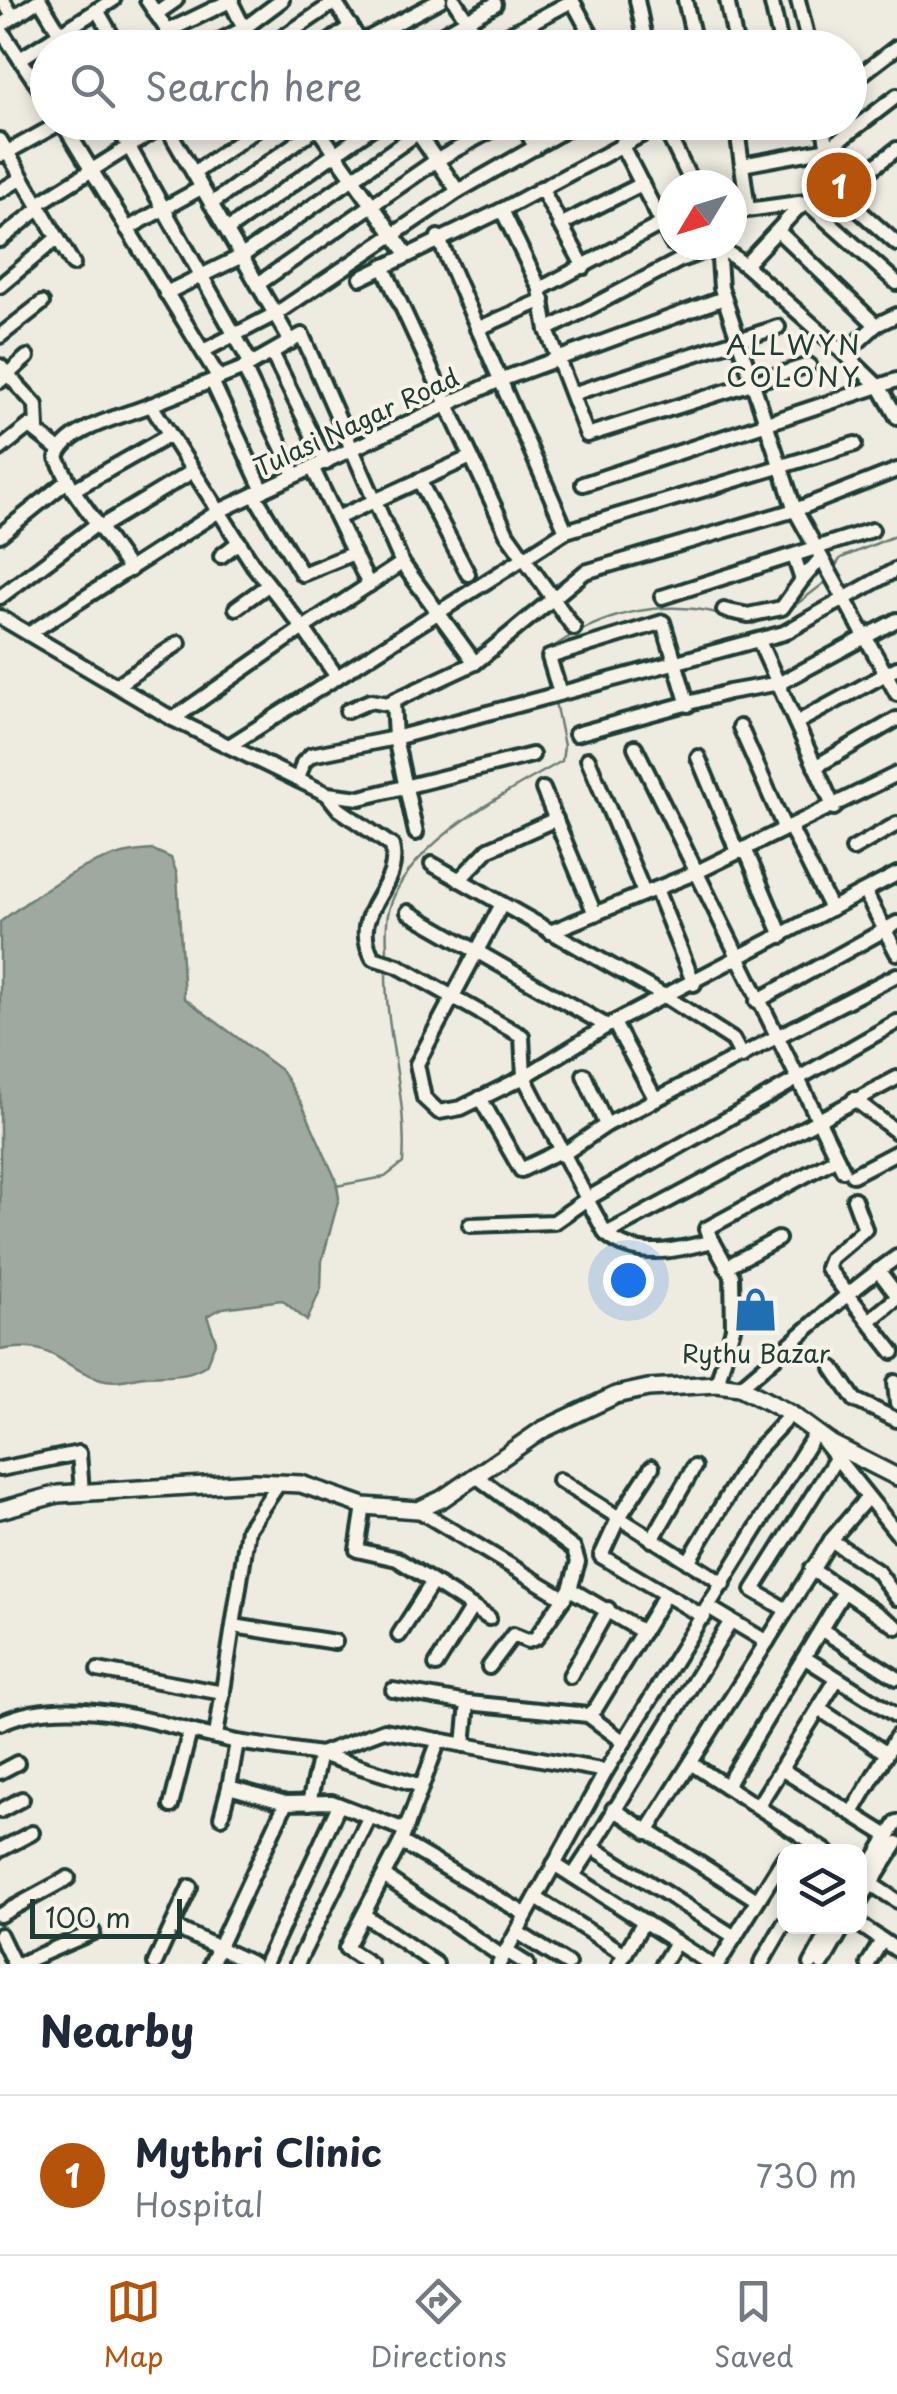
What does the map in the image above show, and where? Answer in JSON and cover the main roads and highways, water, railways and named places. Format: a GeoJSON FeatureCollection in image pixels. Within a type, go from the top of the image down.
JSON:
{"type":"FeatureCollection","features":[{"type":"Feature","properties":{"kind":"main road"},"geometry":{"type":"LineString","coordinates":[[0,1510],[58,1494],[278,1483],[301,1484],[364,1506],[418,1510],[542,1430],[616,1395],[648,1388],[717,1384],[740,1387],[897,1478]]}},
{"type":"Feature","properties":{"kind":"waterway"},"geometry":{"type":"LineString","coordinates":[[836,565],[841,558],[897,535]]}},
{"type":"Feature","properties":{"kind":"waterway"},"geometry":{"type":"LineString","coordinates":[[789,610],[827,581]]}},
{"type":"Feature","properties":{"kind":"waterway"},"geometry":{"type":"LineString","coordinates":[[549,650],[588,627],[631,612],[675,608],[721,614]]}},
{"type":"Feature","properties":{"kind":"waterway"},"geometry":{"type":"LineString","coordinates":[[728,617],[753,624],[777,615]]}},
{"type":"Feature","properties":{"kind":"waterway"},"geometry":{"type":"LineString","coordinates":[[387,956],[389,910],[399,885],[416,863],[461,822],[562,761],[564,746],[555,702]]}},
{"type":"Feature","properties":{"kind":"waterway"},"geometry":{"type":"LineString","coordinates":[[336,1186],[385,1177],[403,1163],[402,1114],[386,969]]}},
{"type":"Feature","properties":{"kind":"place","name":"Mythri Clinic"},"geometry":{"type":"Point","coordinates":[839,185]}},
{"type":"Feature","properties":{"kind":"place","name":"Rythu Bazar"},"geometry":{"type":"Point","coordinates":[756,1309]}},
{"type":"Feature","properties":{"kind":"district","name":"ALLWYN COLONY"},"geometry":{"type":"Point","coordinates":[794,359]}}]}
